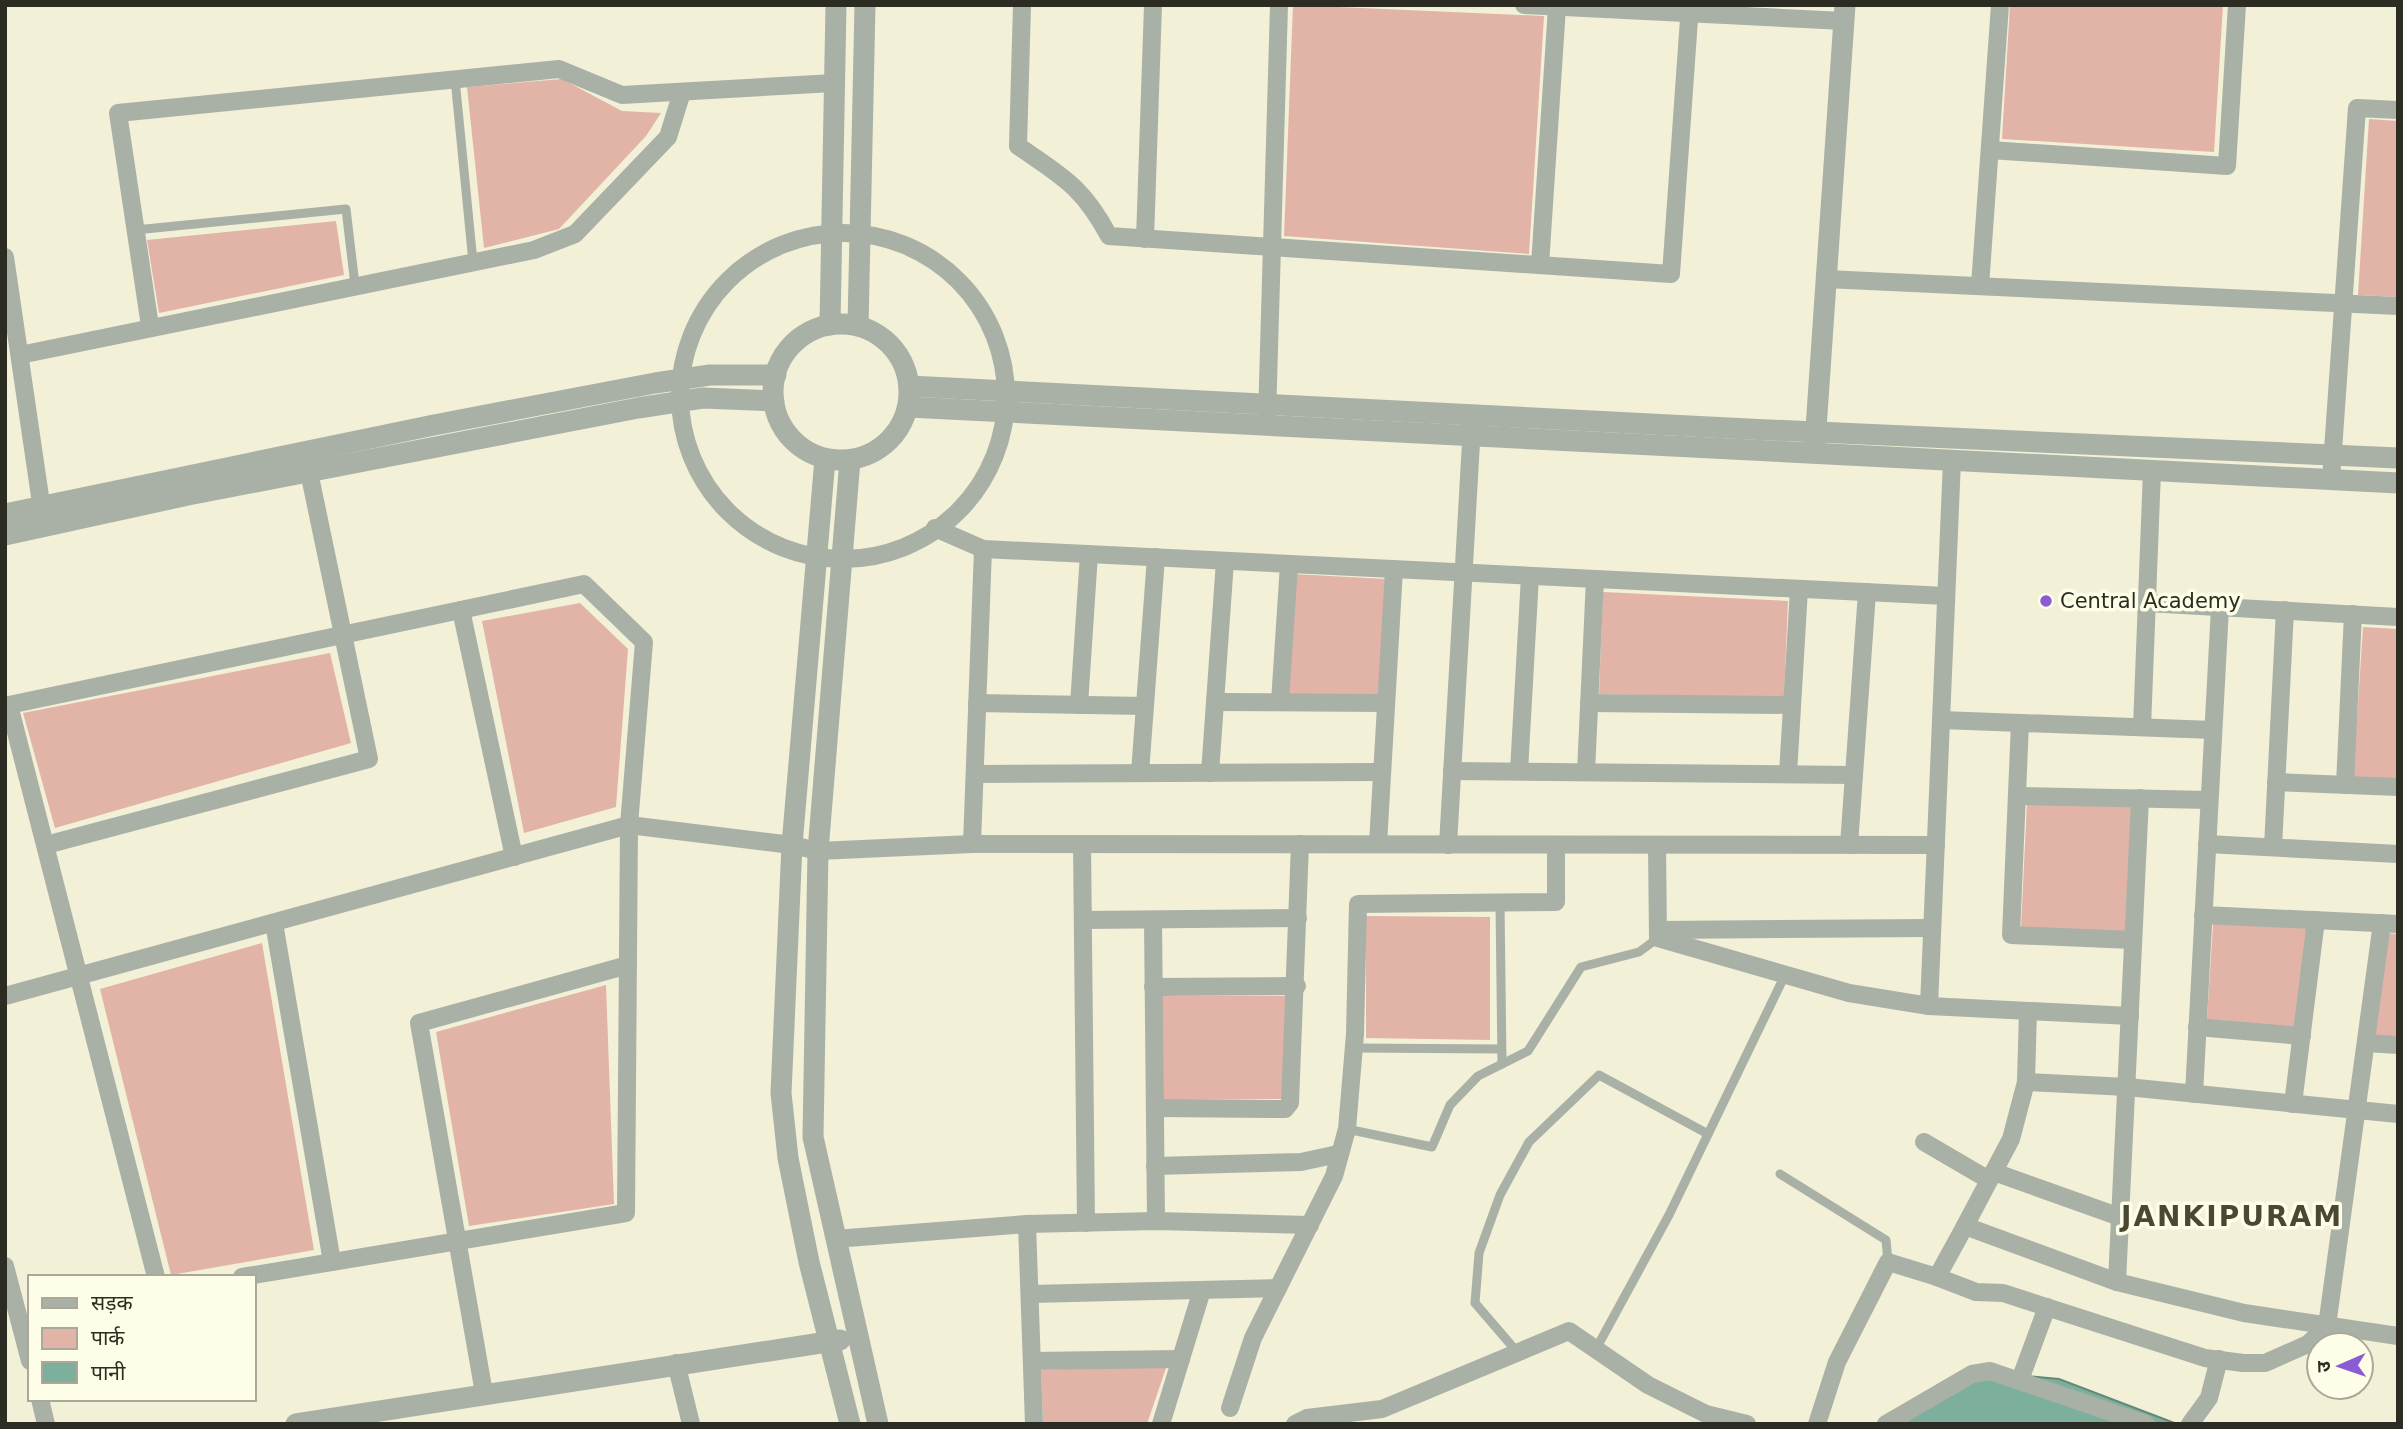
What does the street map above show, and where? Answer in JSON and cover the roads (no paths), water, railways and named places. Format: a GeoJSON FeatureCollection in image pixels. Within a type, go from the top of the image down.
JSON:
{"type":"FeatureCollection","features":[{"type":"Feature","properties":{"kind":"street"},"geometry":{"type":"LineString","coordinates":[[830,325],[836,5]]}},
{"type":"Feature","properties":{"kind":"street"},"geometry":{"type":"LineString","coordinates":[[858,326],[864,5]]}},
{"type":"Feature","properties":{"kind":"street"},"geometry":{"type":"LineString","coordinates":[[1022,5],[1018,146],[1072,184],[1091,203],[1109,236],[1671,274],[1689,9]]}},
{"type":"Feature","properties":{"kind":"street"},"geometry":{"type":"LineString","coordinates":[[1145,239],[1153,5]]}},
{"type":"Feature","properties":{"kind":"street"},"geometry":{"type":"LineString","coordinates":[[1267,415],[1279,5]]}},
{"type":"Feature","properties":{"kind":"street"},"geometry":{"type":"LineString","coordinates":[[1524,5],[1844,13],[1814,453]]}},
{"type":"Feature","properties":{"kind":"street"},"geometry":{"type":"LineString","coordinates":[[1980,286],[2000,5]]}},
{"type":"Feature","properties":{"kind":"street"},"geometry":{"type":"LineString","coordinates":[[1990,150],[2227,166],[2237,5]]}},
{"type":"Feature","properties":{"kind":"street"},"geometry":{"type":"LineString","coordinates":[[1540,265],[1557,7]]}},
{"type":"Feature","properties":{"kind":"street"},"geometry":{"type":"LineString","coordinates":[[150,326],[118,113],[559,69],[622,95],[834,83]]}},
{"type":"Feature","properties":{"kind":"street"},"geometry":{"type":"LineString","coordinates":[[20,355],[150,326],[534,250],[575,234],[668,138],[682,92]]}},
{"type":"Feature","properties":{"kind":"street"},"geometry":{"type":"LineString","coordinates":[[2332,480],[2357,108],[2398,110]]}},
{"type":"Feature","properties":{"kind":"street"},"geometry":{"type":"LineString","coordinates":[[831,232],[860,233],[902,243],[947,270],[978,304],[998,345],[1005,401],[996,450],[979,485],[951,518],[906,547],[844,564],[819,558],[755,534],[717,500],[694,463],[682,428],[680,380],[689,341],[705,307],[734,273],[759,255],[790,241],[831,232]]}},
{"type":"Feature","properties":{"kind":"street"},"geometry":{"type":"LineString","coordinates":[[5,257],[43,516]]}},
{"type":"Feature","properties":{"kind":"street"},"geometry":{"type":"LineString","coordinates":[[1826,279],[2398,306]]}},
{"type":"Feature","properties":{"kind":"street"},"geometry":{"type":"LineString","coordinates":[[830,325],[858,326],[870,330],[891,345],[905,369],[909,386],[904,420],[888,442],[868,455],[850,460],[825,458],[792,439],[777,415],[774,401],[776,375],[781,360],[795,342],[817,328],[830,325]]}},
{"type":"Feature","properties":{"kind":"street"},"geometry":{"type":"LineString","coordinates":[[5,535],[43,516],[434,425],[710,375],[776,375]]}},
{"type":"Feature","properties":{"kind":"street"},"geometry":{"type":"LineString","coordinates":[[909,386],[1005,401],[1472,425],[1816,432],[2398,458]]}},
{"type":"Feature","properties":{"kind":"street"},"geometry":{"type":"LineString","coordinates":[[5,514],[43,516],[309,472],[680,401],[703,398],[774,401]]}},
{"type":"Feature","properties":{"kind":"street"},"geometry":{"type":"LineString","coordinates":[[908,407],[1005,401]]}},
{"type":"Feature","properties":{"kind":"street"},"geometry":{"type":"LineString","coordinates":[[1472,425],[1814,453],[2398,483]]}},
{"type":"Feature","properties":{"kind":"street"},"geometry":{"type":"LineString","coordinates":[[1448,845],[1472,425]]}},
{"type":"Feature","properties":{"kind":"street"},"geometry":{"type":"LineString","coordinates":[[825,458],[819,558],[792,845],[780,1093],[788,1158],[850,1424]]}},
{"type":"Feature","properties":{"kind":"street"},"geometry":{"type":"LineString","coordinates":[[850,460],[844,564],[818,851],[813,1137],[878,1424]]}},
{"type":"Feature","properties":{"kind":"street"},"geometry":{"type":"LineString","coordinates":[[1929,1006],[1952,460]]}},
{"type":"Feature","properties":{"kind":"street"},"geometry":{"type":"LineString","coordinates":[[2142,727],[2152,471]]}},
{"type":"Feature","properties":{"kind":"street"},"geometry":{"type":"LineString","coordinates":[[46,845],[369,759],[309,472]]}},
{"type":"Feature","properties":{"kind":"street"},"geometry":{"type":"LineString","coordinates":[[935,528],[983,549],[1946,596]]}},
{"type":"Feature","properties":{"kind":"street"},"geometry":{"type":"LineString","coordinates":[[972,844],[983,549]]}},
{"type":"Feature","properties":{"kind":"street"},"geometry":{"type":"LineString","coordinates":[[1079,705],[1089,554]]}},
{"type":"Feature","properties":{"kind":"street"},"geometry":{"type":"LineString","coordinates":[[1140,774],[1156,557]]}},
{"type":"Feature","properties":{"kind":"street"},"geometry":{"type":"LineString","coordinates":[[1210,773],[1225,561]]}},
{"type":"Feature","properties":{"kind":"street"},"geometry":{"type":"LineString","coordinates":[[1280,702],[1289,564]]}},
{"type":"Feature","properties":{"kind":"street"},"geometry":{"type":"LineString","coordinates":[[1378,844],[1394,569]]}},
{"type":"Feature","properties":{"kind":"street"},"geometry":{"type":"LineString","coordinates":[[1519,771],[1530,576]]}},
{"type":"Feature","properties":{"kind":"street"},"geometry":{"type":"LineString","coordinates":[[1586,772],[1595,579]]}},
{"type":"Feature","properties":{"kind":"street"},"geometry":{"type":"LineString","coordinates":[[155,1275],[9,705],[584,584],[644,642],[629,825],[626,1213],[254,1275]]}},
{"type":"Feature","properties":{"kind":"street"},"geometry":{"type":"LineString","coordinates":[[1788,774],[1799,589]]}},
{"type":"Feature","properties":{"kind":"street"},"geometry":{"type":"LineString","coordinates":[[1849,845],[1867,592]]}},
{"type":"Feature","properties":{"kind":"street"},"geometry":{"type":"LineString","coordinates":[[2147,603],[2398,617]]}},
{"type":"Feature","properties":{"kind":"street"},"geometry":{"type":"LineString","coordinates":[[2194,1094],[2220,607]]}},
{"type":"Feature","properties":{"kind":"street"},"geometry":{"type":"LineString","coordinates":[[461,610],[514,857]]}},
{"type":"Feature","properties":{"kind":"street"},"geometry":{"type":"LineString","coordinates":[[2273,847],[2285,610]]}},
{"type":"Feature","properties":{"kind":"street"},"geometry":{"type":"LineString","coordinates":[[2345,785],[2353,614]]}},
{"type":"Feature","properties":{"kind":"street"},"geometry":{"type":"LineString","coordinates":[[1215,702],[1386,703]]}},
{"type":"Feature","properties":{"kind":"street"},"geometry":{"type":"LineString","coordinates":[[977,703],[1145,706]]}},
{"type":"Feature","properties":{"kind":"street"},"geometry":{"type":"LineString","coordinates":[[1589,703],[1792,705]]}},
{"type":"Feature","properties":{"kind":"street"},"geometry":{"type":"LineString","coordinates":[[1941,720],[2213,730]]}},
{"type":"Feature","properties":{"kind":"street"},"geometry":{"type":"LineString","coordinates":[[2020,723],[2011,935],[2133,940]]}},
{"type":"Feature","properties":{"kind":"street"},"geometry":{"type":"LineString","coordinates":[[1452,771],[1854,775]]}},
{"type":"Feature","properties":{"kind":"street"},"geometry":{"type":"LineString","coordinates":[[975,774],[1382,772]]}},
{"type":"Feature","properties":{"kind":"street"},"geometry":{"type":"LineString","coordinates":[[2276,782],[2398,787]]}},
{"type":"Feature","properties":{"kind":"street"},"geometry":{"type":"LineString","coordinates":[[2017,796],[2209,800]]}},
{"type":"Feature","properties":{"kind":"street"},"geometry":{"type":"LineString","coordinates":[[2117,1282],[2140,798]]}},
{"type":"Feature","properties":{"kind":"street"},"geometry":{"type":"LineString","coordinates":[[5,996],[629,825],[792,845],[818,851],[972,844],[1936,845]]}},
{"type":"Feature","properties":{"kind":"street"},"geometry":{"type":"LineString","coordinates":[[1082,844],[1086,1223]]}},
{"type":"Feature","properties":{"kind":"street"},"geometry":{"type":"LineString","coordinates":[[1155,1108],[1285,1109],[1290,1103],[1297,986],[1300,844]]}},
{"type":"Feature","properties":{"kind":"street"},"geometry":{"type":"LineString","coordinates":[[2207,844],[2398,854]]}},
{"type":"Feature","properties":{"kind":"street"},"geometry":{"type":"LineString","coordinates":[[1230,1408],[1253,1338],[1334,1176],[1347,1129],[1354,1048],[1358,904],[1556,902],[1556,845]]}},
{"type":"Feature","properties":{"kind":"street"},"geometry":{"type":"LineString","coordinates":[[1657,845],[1658,934]]}},
{"type":"Feature","properties":{"kind":"street"},"geometry":{"type":"LineString","coordinates":[[1817,1424],[1836,1362],[1888,1262],[1976,1292],[2003,1293],[2219,1359],[2265,1363],[2308,1344],[2327,1326],[2366,1043],[2390,923],[2203,915]]}},
{"type":"Feature","properties":{"kind":"street"},"geometry":{"type":"LineString","coordinates":[[1083,920],[1298,918]]}},
{"type":"Feature","properties":{"kind":"street"},"geometry":{"type":"LineString","coordinates":[[1153,920],[1156,1221]]}},
{"type":"Feature","properties":{"kind":"street"},"geometry":{"type":"LineString","coordinates":[[2293,1104],[2316,920]]}},
{"type":"Feature","properties":{"kind":"street"},"geometry":{"type":"LineString","coordinates":[[274,923],[331,1262]]}},
{"type":"Feature","properties":{"kind":"street"},"geometry":{"type":"LineString","coordinates":[[1658,934],[1932,929]]}},
{"type":"Feature","properties":{"kind":"street"},"geometry":{"type":"LineString","coordinates":[[1658,934],[1849,993],[1929,1006],[2130,1016]]}},
{"type":"Feature","properties":{"kind":"street"},"geometry":{"type":"LineString","coordinates":[[484,1393],[419,1023],[628,965]]}},
{"type":"Feature","properties":{"kind":"street"},"geometry":{"type":"LineString","coordinates":[[1153,987],[1297,986]]}},
{"type":"Feature","properties":{"kind":"street"},"geometry":{"type":"LineString","coordinates":[[1937,1277],[2011,1139],[2026,1082],[2028,1011]]}},
{"type":"Feature","properties":{"kind":"street"},"geometry":{"type":"LineString","coordinates":[[2197,1027],[2302,1036]]}},
{"type":"Feature","properties":{"kind":"street"},"geometry":{"type":"LineString","coordinates":[[2366,1043],[2398,1045]]}},
{"type":"Feature","properties":{"kind":"street"},"geometry":{"type":"LineString","coordinates":[[2026,1082],[2127,1087],[2398,1114]]}},
{"type":"Feature","properties":{"kind":"street"},"geometry":{"type":"LineString","coordinates":[[1924,1142],[1991,1176],[2120,1217]]}},
{"type":"Feature","properties":{"kind":"street"},"geometry":{"type":"LineString","coordinates":[[1155,1166],[1301,1162],[1338,1154]]}},
{"type":"Feature","properties":{"kind":"street"},"geometry":{"type":"LineString","coordinates":[[835,1239],[1027,1224],[1156,1221],[1310,1225]]}},
{"type":"Feature","properties":{"kind":"street"},"geometry":{"type":"LineString","coordinates":[[1027,1224],[1034,1424]]}},
{"type":"Feature","properties":{"kind":"street"},"geometry":{"type":"LineString","coordinates":[[1965,1226],[2117,1282],[2244,1313],[2398,1336]]}},
{"type":"Feature","properties":{"kind":"street"},"geometry":{"type":"LineString","coordinates":[[5,1266],[24,1313],[28,1345]]}},
{"type":"Feature","properties":{"kind":"street"},"geometry":{"type":"LineString","coordinates":[[1030,1294],[1278,1288]]}},
{"type":"Feature","properties":{"kind":"street"},"geometry":{"type":"LineString","coordinates":[[1161,1424],[1202,1290]]}},
{"type":"Feature","properties":{"kind":"street"},"geometry":{"type":"LineString","coordinates":[[2020,1380],[2047,1307]]}},
{"type":"Feature","properties":{"kind":"street"},"geometry":{"type":"LineString","coordinates":[[1295,1424],[1339,1419],[1382,1409],[1569,1331],[1648,1385],[1706,1414],[1747,1424]]}},
{"type":"Feature","properties":{"kind":"street"},"geometry":{"type":"LineString","coordinates":[[296,1424],[676,1363],[829,1343],[856,1336]]}},
{"type":"Feature","properties":{"kind":"street"},"geometry":{"type":"LineString","coordinates":[[1032,1362],[1181,1359]]}},
{"type":"Feature","properties":{"kind":"street"},"geometry":{"type":"LineString","coordinates":[[2190,1424],[2209,1398],[2219,1359]]}},
{"type":"Feature","properties":{"kind":"street"},"geometry":{"type":"LineString","coordinates":[[676,1363],[691,1424]]}},
{"type":"Feature","properties":{"kind":"street"},"geometry":{"type":"LineString","coordinates":[[1886,1424],[1972,1374],[1990,1371],[2146,1424]]}},
{"type":"Feature","properties":{"kind":"street"},"geometry":{"type":"LineString","coordinates":[[40,1401],[46,1424]]}},
{"type":"Feature","properties":{"kind":"lane"},"geometry":{"type":"LineString","coordinates":[[455,79],[473,262]]}},
{"type":"Feature","properties":{"kind":"lane"},"geometry":{"type":"LineString","coordinates":[[135,230],[346,209],[355,285]]}},
{"type":"Feature","properties":{"kind":"lane"},"geometry":{"type":"LineString","coordinates":[[1500,903],[1502,1065]]}},
{"type":"Feature","properties":{"kind":"lane"},"geometry":{"type":"LineString","coordinates":[[1347,1129],[1432,1147],[1450,1105],[1478,1076],[1528,1051],[1581,967],[1639,952],[1658,934]]}},
{"type":"Feature","properties":{"kind":"lane"},"geometry":{"type":"LineString","coordinates":[[1595,1349],[1669,1215],[1785,975]]}},
{"type":"Feature","properties":{"kind":"lane"},"geometry":{"type":"LineString","coordinates":[[1354,1048],[1501,1049]]}},
{"type":"Feature","properties":{"kind":"lane"},"geometry":{"type":"LineString","coordinates":[[1518,1353],[1475,1303],[1479,1253],[1500,1195],[1529,1142],[1598,1075],[1708,1134]]}},
{"type":"Feature","properties":{"kind":"lane"},"geometry":{"type":"LineString","coordinates":[[1780,1174],[1886,1240],[1888,1262]]}},
{"type":"Feature","properties":{"kind":"water"},"geometry":{"type":"Polygon","coordinates":[[[1974,1371],[2059,1379],[2177,1424],[1884,1424],[1974,1371]]]}},
{"type":"Feature","properties":{"kind":"place","name":"Central Academy"},"geometry":{"type":"Point","coordinates":[2046,601]}},
{"type":"Feature","properties":{"kind":"district","name":"JANKIPURAM"},"geometry":{"type":"Point","coordinates":[2232,1216]}}]}
